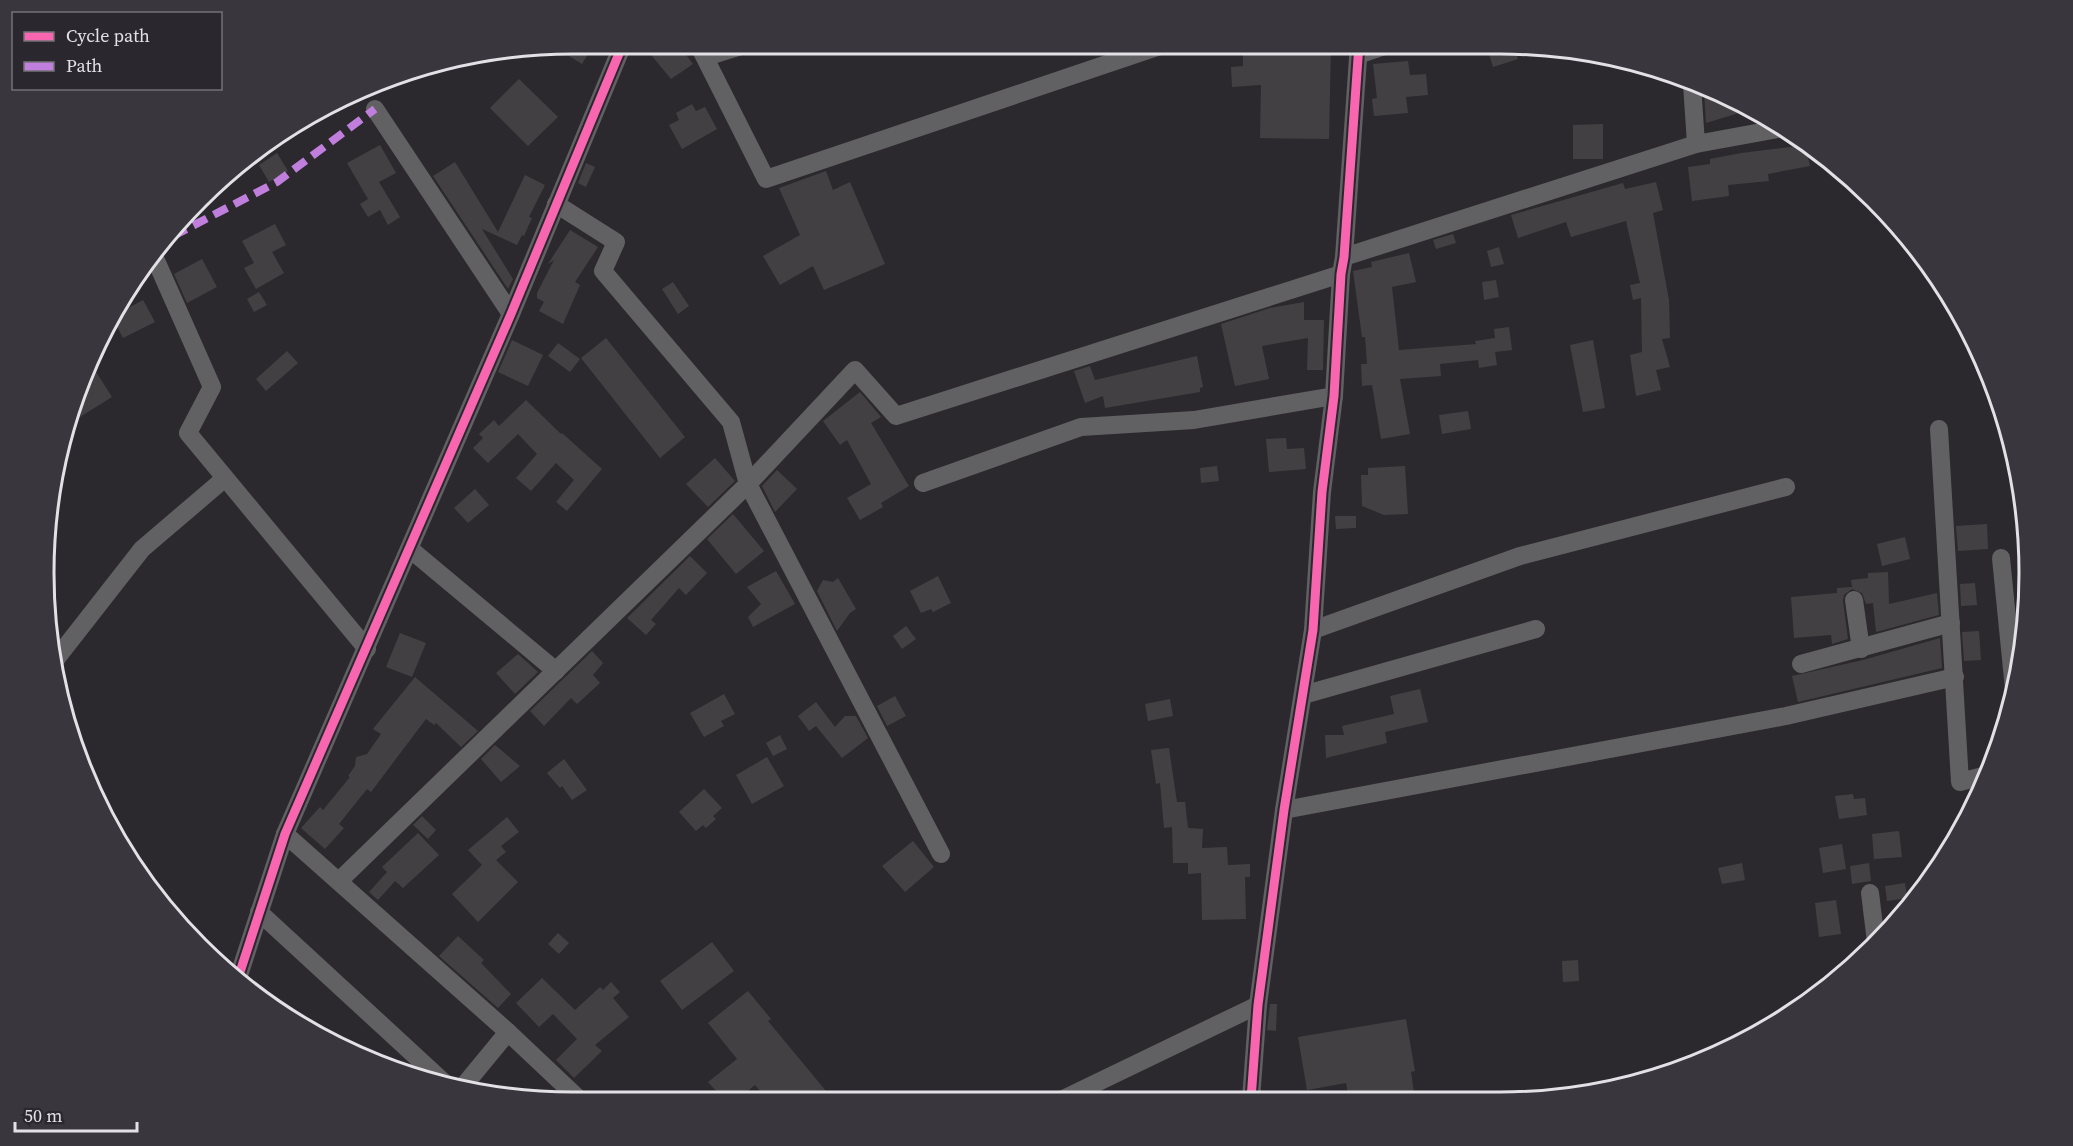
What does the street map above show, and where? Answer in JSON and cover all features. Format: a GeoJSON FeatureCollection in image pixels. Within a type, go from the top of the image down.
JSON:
{"type":"FeatureCollection","features":[{"type":"Feature","properties":{"kind":"street"},"geometry":{"type":"LineString","coordinates":[[240,971],[285,834],[511,314],[619,54]]}},
{"type":"Feature","properties":{"kind":"street"},"geometry":{"type":"LineString","coordinates":[[704,54],[766,179],[1136,54]]}},
{"type":"Feature","properties":{"kind":"street"},"geometry":{"type":"LineString","coordinates":[[1252,1092],[1258,1005],[1284,810],[1313,630],[1322,492],[1334,396],[1358,54]]}},
{"type":"Feature","properties":{"kind":"street"},"geometry":{"type":"LineString","coordinates":[[1693,92],[1696,144]]}},
{"type":"Feature","properties":{"kind":"street"},"geometry":{"type":"LineString","coordinates":[[375,109],[511,314]]}},
{"type":"Feature","properties":{"kind":"street"},"geometry":{"type":"LineString","coordinates":[[339,881],[748,484],[855,370],[896,416],[1696,144],[1771,130]]}},
{"type":"Feature","properties":{"kind":"street"},"geometry":{"type":"LineString","coordinates":[[556,204],[616,242],[603,272],[730,422],[748,484],[941,854]]}},
{"type":"Feature","properties":{"kind":"street"},"geometry":{"type":"LineString","coordinates":[[157,263],[212,387],[188,433],[366,649]]}},
{"type":"Feature","properties":{"kind":"street"},"geometry":{"type":"LineString","coordinates":[[923,483],[1081,427],[1194,420],[1334,396]]}},
{"type":"Feature","properties":{"kind":"street"},"geometry":{"type":"LineString","coordinates":[[1939,429],[1960,782],[1976,778]]}},
{"type":"Feature","properties":{"kind":"street"},"geometry":{"type":"LineString","coordinates":[[60,654],[142,549],[224,479]]}},
{"type":"Feature","properties":{"kind":"street"},"geometry":{"type":"LineString","coordinates":[[1313,630],[1520,556],[1786,487]]}},
{"type":"Feature","properties":{"kind":"street"},"geometry":{"type":"LineString","coordinates":[[410,549],[556,671]]}},
{"type":"Feature","properties":{"kind":"street"},"geometry":{"type":"LineString","coordinates":[[2001,558],[2011,662]]}},
{"type":"Feature","properties":{"kind":"street"},"geometry":{"type":"LineString","coordinates":[[1854,600],[1861,649]]}},
{"type":"Feature","properties":{"kind":"street"},"geometry":{"type":"LineString","coordinates":[[1801,664],[1951,623]]}},
{"type":"Feature","properties":{"kind":"street"},"geometry":{"type":"LineString","coordinates":[[1303,695],[1536,629]]}},
{"type":"Feature","properties":{"kind":"street"},"geometry":{"type":"LineString","coordinates":[[1284,810],[1786,716],[1955,677]]}},
{"type":"Feature","properties":{"kind":"street"},"geometry":{"type":"LineString","coordinates":[[285,834],[508,1032],[571,1092]]}},
{"type":"Feature","properties":{"kind":"street"},"geometry":{"type":"LineString","coordinates":[[1870,893],[1875,932]]}},
{"type":"Feature","properties":{"kind":"street"},"geometry":{"type":"LineString","coordinates":[[259,912],[433,1072]]}},
{"type":"Feature","properties":{"kind":"street"},"geometry":{"type":"LineString","coordinates":[[1078,1092],[1258,1005]]}},
{"type":"Feature","properties":{"kind":"street"},"geometry":{"type":"LineString","coordinates":[[468,1081],[508,1032]]}},
{"type":"Feature","properties":{"kind":"building"},"geometry":{"type":"Polygon","coordinates":[[[566,54],[588,54],[582,64],[566,54]]]}},
{"type":"Feature","properties":{"kind":"building"},"geometry":{"type":"Polygon","coordinates":[[[650,54],[686,54],[693,64],[671,79],[650,54]]]}},
{"type":"Feature","properties":{"kind":"building"},"geometry":{"type":"Polygon","coordinates":[[[1243,54],[1331,54],[1329,139],[1260,138],[1261,85],[1232,87],[1231,67],[1243,66],[1243,54]]]}},
{"type":"Feature","properties":{"kind":"building"},"geometry":{"type":"Polygon","coordinates":[[[1489,54],[1517,54],[1518,59],[1493,67],[1489,54]]]}},
{"type":"Feature","properties":{"kind":"building"},"geometry":{"type":"Polygon","coordinates":[[[1408,61],[1410,75],[1426,74],[1428,95],[1406,97],[1408,113],[1374,116],[1372,99],[1377,98],[1373,64],[1408,61]]]}},
{"type":"Feature","properties":{"kind":"building"},"geometry":{"type":"Polygon","coordinates":[[[519,79],[558,117],[528,146],[490,108],[519,79]]]}},
{"type":"Feature","properties":{"kind":"building"},"geometry":{"type":"Polygon","coordinates":[[[1704,96],[1739,113],[1706,123],[1704,96]]]}},
{"type":"Feature","properties":{"kind":"building"},"geometry":{"type":"Polygon","coordinates":[[[692,104],[696,111],[705,107],[717,129],[682,149],[669,125],[679,120],[676,113],[692,104]]]}},
{"type":"Feature","properties":{"kind":"building"},"geometry":{"type":"Polygon","coordinates":[[[1603,124],[1603,159],[1573,159],[1573,125],[1603,124]]]}},
{"type":"Feature","properties":{"kind":"building"},"geometry":{"type":"Polygon","coordinates":[[[380,145],[396,173],[379,182],[400,217],[388,225],[380,210],[368,217],[360,204],[368,199],[347,163],[380,145]]]}},
{"type":"Feature","properties":{"kind":"building"},"geometry":{"type":"Polygon","coordinates":[[[1795,146],[1807,155],[1810,166],[1768,174],[1769,181],[1728,185],[1729,196],[1692,201],[1688,167],[1710,164],[1710,159],[1795,146]]]}},
{"type":"Feature","properties":{"kind":"building"},"geometry":{"type":"Polygon","coordinates":[[[277,153],[288,171],[269,182],[259,165],[277,153]]]}},
{"type":"Feature","properties":{"kind":"building"},"geometry":{"type":"Polygon","coordinates":[[[455,162],[498,232],[525,175],[545,185],[529,217],[532,218],[524,236],[522,235],[517,245],[482,229],[513,279],[508,289],[433,176],[455,162]]]}},
{"type":"Feature","properties":{"kind":"building"},"geometry":{"type":"Polygon","coordinates":[[[586,163],[595,167],[586,187],[578,183],[586,163]]]}},
{"type":"Feature","properties":{"kind":"building"},"geometry":{"type":"Polygon","coordinates":[[[826,171],[833,190],[850,182],[885,264],[824,290],[813,266],[780,285],[763,256],[800,235],[779,188],[826,171]]]}},
{"type":"Feature","properties":{"kind":"building"},"geometry":{"type":"Polygon","coordinates":[[[1656,182],[1663,210],[1653,213],[1669,300],[1670,338],[1662,339],[1670,367],[1656,370],[1661,390],[1636,396],[1630,355],[1642,352],[1641,298],[1633,300],[1630,285],[1640,283],[1626,221],[1571,237],[1566,222],[1518,238],[1511,215],[1623,183],[1625,189],[1656,182]]]}},
{"type":"Feature","properties":{"kind":"building"},"geometry":{"type":"Polygon","coordinates":[[[275,224],[286,245],[272,252],[284,273],[256,289],[244,268],[254,263],[242,241],[275,224]]]}},
{"type":"Feature","properties":{"kind":"building"},"geometry":{"type":"Polygon","coordinates":[[[570,230],[598,247],[575,282],[580,285],[563,324],[539,311],[544,302],[537,298],[537,293],[554,260],[548,264],[570,230]]]}},
{"type":"Feature","properties":{"kind":"building"},"geometry":{"type":"Polygon","coordinates":[[[1453,234],[1456,243],[1436,249],[1433,240],[1453,234]]]}},
{"type":"Feature","properties":{"kind":"building"},"geometry":{"type":"Polygon","coordinates":[[[1499,247],[1504,264],[1491,267],[1487,251],[1499,247]]]}},
{"type":"Feature","properties":{"kind":"building"},"geometry":{"type":"Polygon","coordinates":[[[1409,253],[1416,282],[1392,287],[1399,350],[1476,344],[1475,341],[1495,338],[1494,329],[1509,327],[1512,350],[1495,352],[1497,365],[1479,368],[1478,360],[1440,364],[1441,376],[1400,379],[1410,434],[1381,439],[1372,385],[1362,386],[1361,364],[1367,364],[1365,337],[1362,337],[1353,271],[1372,267],[1371,262],[1409,253]]]}},
{"type":"Feature","properties":{"kind":"building"},"geometry":{"type":"Polygon","coordinates":[[[202,259],[217,287],[187,303],[174,274],[202,259]]]}},
{"type":"Feature","properties":{"kind":"building"},"geometry":{"type":"Polygon","coordinates":[[[1496,280],[1499,297],[1484,300],[1482,282],[1496,280]]]}},
{"type":"Feature","properties":{"kind":"building"},"geometry":{"type":"Polygon","coordinates":[[[673,282],[689,306],[678,314],[662,289],[673,282]]]}},
{"type":"Feature","properties":{"kind":"building"},"geometry":{"type":"Polygon","coordinates":[[[259,292],[267,305],[254,312],[247,299],[259,292]]]}},
{"type":"Feature","properties":{"kind":"building"},"geometry":{"type":"Polygon","coordinates":[[[143,300],[155,322],[123,338],[117,326],[126,309],[143,300]]]}},
{"type":"Feature","properties":{"kind":"building"},"geometry":{"type":"Polygon","coordinates":[[[1304,302],[1304,320],[1324,320],[1323,370],[1307,370],[1308,338],[1262,346],[1269,379],[1235,386],[1221,324],[1270,308],[1304,302]]]}},
{"type":"Feature","properties":{"kind":"building"},"geometry":{"type":"Polygon","coordinates":[[[606,338],[685,437],[660,458],[581,358],[606,338]]]}},
{"type":"Feature","properties":{"kind":"building"},"geometry":{"type":"Polygon","coordinates":[[[512,340],[543,355],[528,386],[498,372],[512,340]]]}},
{"type":"Feature","properties":{"kind":"building"},"geometry":{"type":"Polygon","coordinates":[[[1593,340],[1605,408],[1583,412],[1570,345],[1593,340]]]}},
{"type":"Feature","properties":{"kind":"building"},"geometry":{"type":"Polygon","coordinates":[[[558,343],[580,359],[570,372],[548,356],[558,343]]]}},
{"type":"Feature","properties":{"kind":"building"},"geometry":{"type":"Polygon","coordinates":[[[287,351],[298,363],[266,391],[256,379],[287,351]]]}},
{"type":"Feature","properties":{"kind":"building"},"geometry":{"type":"Polygon","coordinates":[[[1197,356],[1203,387],[1200,388],[1200,392],[1105,408],[1103,396],[1085,403],[1074,371],[1090,366],[1095,380],[1197,356]]]}},
{"type":"Feature","properties":{"kind":"building"},"geometry":{"type":"Polygon","coordinates":[[[95,371],[112,397],[78,418],[95,371]]]}},
{"type":"Feature","properties":{"kind":"building"},"geometry":{"type":"Polygon","coordinates":[[[860,392],[881,417],[871,423],[909,486],[881,503],[883,507],[860,520],[847,498],[871,484],[847,440],[840,445],[823,421],[860,392]]]}},
{"type":"Feature","properties":{"kind":"building"},"geometry":{"type":"Polygon","coordinates":[[[526,400],[602,469],[567,511],[556,502],[574,480],[556,463],[531,491],[516,478],[537,454],[518,434],[488,463],[473,448],[483,438],[479,434],[494,420],[499,426],[526,400]]]}},
{"type":"Feature","properties":{"kind":"building"},"geometry":{"type":"Polygon","coordinates":[[[1468,411],[1471,429],[1442,434],[1439,415],[1468,411]]]}},
{"type":"Feature","properties":{"kind":"building"},"geometry":{"type":"Polygon","coordinates":[[[1286,438],[1287,449],[1304,448],[1306,469],[1269,472],[1266,439],[1286,438]]]}},
{"type":"Feature","properties":{"kind":"building"},"geometry":{"type":"Polygon","coordinates":[[[715,458],[735,481],[708,507],[686,484],[715,458]]]}},
{"type":"Feature","properties":{"kind":"building"},"geometry":{"type":"Polygon","coordinates":[[[1217,466],[1219,481],[1201,483],[1200,468],[1217,466]]]}},
{"type":"Feature","properties":{"kind":"building"},"geometry":{"type":"Polygon","coordinates":[[[1405,466],[1408,514],[1384,515],[1362,506],[1361,475],[1368,475],[1368,468],[1405,466]]]}},
{"type":"Feature","properties":{"kind":"building"},"geometry":{"type":"Polygon","coordinates":[[[777,470],[797,489],[775,512],[762,486],[777,470]]]}},
{"type":"Feature","properties":{"kind":"building"},"geometry":{"type":"Polygon","coordinates":[[[475,489],[489,505],[468,523],[454,508],[475,489]]]}},
{"type":"Feature","properties":{"kind":"building"},"geometry":{"type":"Polygon","coordinates":[[[733,514],[764,551],[736,574],[707,539],[733,514]]]}},
{"type":"Feature","properties":{"kind":"building"},"geometry":{"type":"Polygon","coordinates":[[[1335,516],[1356,516],[1356,528],[1336,529],[1335,516]]]}},
{"type":"Feature","properties":{"kind":"building"},"geometry":{"type":"Polygon","coordinates":[[[1987,524],[1988,549],[1958,551],[1956,526],[1987,524]]]}},
{"type":"Feature","properties":{"kind":"building"},"geometry":{"type":"Polygon","coordinates":[[[1905,537],[1910,559],[1882,566],[1877,544],[1905,537]]]}},
{"type":"Feature","properties":{"kind":"building"},"geometry":{"type":"Polygon","coordinates":[[[690,556],[707,573],[686,595],[679,588],[651,620],[656,624],[646,635],[627,618],[690,556]]]}},
{"type":"Feature","properties":{"kind":"building"},"geometry":{"type":"Polygon","coordinates":[[[776,571],[795,604],[753,627],[748,617],[761,604],[747,587],[776,571]]]}},
{"type":"Feature","properties":{"kind":"building"},"geometry":{"type":"Polygon","coordinates":[[[1888,572],[1889,604],[1937,593],[1939,615],[1876,632],[1873,603],[1866,604],[1862,593],[1852,589],[1844,595],[1843,601],[1848,639],[1832,644],[1831,635],[1794,638],[1791,597],[1837,593],[1837,588],[1852,587],[1851,580],[1868,578],[1868,573],[1888,572]]]}},
{"type":"Feature","properties":{"kind":"building"},"geometry":{"type":"Polygon","coordinates":[[[938,576],[951,603],[933,612],[931,609],[921,613],[910,591],[938,576]]]}},
{"type":"Feature","properties":{"kind":"building"},"geometry":{"type":"Polygon","coordinates":[[[838,578],[856,609],[850,613],[837,631],[817,591],[823,580],[833,582],[838,578]]]}},
{"type":"Feature","properties":{"kind":"building"},"geometry":{"type":"Polygon","coordinates":[[[1975,583],[1977,605],[1961,606],[1960,584],[1975,583]]]}},
{"type":"Feature","properties":{"kind":"building"},"geometry":{"type":"Polygon","coordinates":[[[906,626],[916,639],[902,649],[893,636],[906,626]]]}},
{"type":"Feature","properties":{"kind":"building"},"geometry":{"type":"Polygon","coordinates":[[[1979,631],[1981,660],[1964,661],[1962,632],[1979,631]]]}},
{"type":"Feature","properties":{"kind":"building"},"geometry":{"type":"Polygon","coordinates":[[[400,633],[426,643],[412,677],[386,667],[400,633]]]}},
{"type":"Feature","properties":{"kind":"building"},"geometry":{"type":"Polygon","coordinates":[[[1940,638],[1942,668],[1798,702],[1792,676],[1863,660],[1940,638]]]}},
{"type":"Feature","properties":{"kind":"building"},"geometry":{"type":"Polygon","coordinates":[[[592,651],[603,663],[593,675],[600,683],[577,704],[571,698],[544,726],[530,711],[592,651]]]}},
{"type":"Feature","properties":{"kind":"building"},"geometry":{"type":"Polygon","coordinates":[[[518,654],[538,672],[515,694],[496,673],[518,654]]]}},
{"type":"Feature","properties":{"kind":"building"},"geometry":{"type":"Polygon","coordinates":[[[415,677],[478,731],[461,747],[436,723],[434,725],[426,719],[371,792],[367,789],[339,824],[344,828],[325,849],[301,828],[320,807],[323,810],[350,777],[348,776],[355,766],[356,757],[367,754],[381,734],[373,729],[415,677]]]}},
{"type":"Feature","properties":{"kind":"building"},"geometry":{"type":"Polygon","coordinates":[[[1420,689],[1428,722],[1385,732],[1387,743],[1326,758],[1325,735],[1344,735],[1342,726],[1394,714],[1390,696],[1420,689]]]}},
{"type":"Feature","properties":{"kind":"building"},"geometry":{"type":"Polygon","coordinates":[[[724,694],[735,714],[721,721],[724,726],[704,737],[690,713],[724,694]]]}},
{"type":"Feature","properties":{"kind":"building"},"geometry":{"type":"Polygon","coordinates":[[[895,696],[906,716],[887,726],[877,706],[895,696]]]}},
{"type":"Feature","properties":{"kind":"building"},"geometry":{"type":"Polygon","coordinates":[[[1170,699],[1173,716],[1148,721],[1145,704],[1170,699]]]}},
{"type":"Feature","properties":{"kind":"building"},"geometry":{"type":"Polygon","coordinates":[[[816,702],[835,727],[845,716],[856,716],[868,738],[842,758],[816,726],[809,731],[798,716],[816,702]]]}},
{"type":"Feature","properties":{"kind":"building"},"geometry":{"type":"Polygon","coordinates":[[[780,735],[787,749],[773,756],[766,743],[780,735]]]}},
{"type":"Feature","properties":{"kind":"building"},"geometry":{"type":"Polygon","coordinates":[[[495,745],[520,766],[501,782],[481,759],[495,745]]]}},
{"type":"Feature","properties":{"kind":"building"},"geometry":{"type":"Polygon","coordinates":[[[1169,748],[1177,802],[1185,802],[1188,828],[1203,829],[1202,848],[1227,847],[1228,865],[1250,864],[1250,877],[1245,877],[1246,919],[1202,920],[1201,873],[1188,874],[1188,863],[1173,863],[1172,827],[1164,828],[1160,783],[1156,784],[1151,750],[1169,748]]]}},
{"type":"Feature","properties":{"kind":"building"},"geometry":{"type":"Polygon","coordinates":[[[767,757],[784,786],[752,804],[736,775],[767,757]]]}},
{"type":"Feature","properties":{"kind":"building"},"geometry":{"type":"Polygon","coordinates":[[[564,759],[587,790],[572,800],[562,786],[560,788],[547,773],[564,759]]]}},
{"type":"Feature","properties":{"kind":"building"},"geometry":{"type":"Polygon","coordinates":[[[704,789],[722,808],[713,816],[716,819],[706,828],[703,825],[696,831],[679,812],[704,789]]]}},
{"type":"Feature","properties":{"kind":"building"},"geometry":{"type":"Polygon","coordinates":[[[1853,794],[1854,799],[1865,798],[1867,815],[1839,819],[1835,796],[1853,794]]]}},
{"type":"Feature","properties":{"kind":"building"},"geometry":{"type":"Polygon","coordinates":[[[422,816],[436,830],[428,839],[413,825],[422,816]]]}},
{"type":"Feature","properties":{"kind":"building"},"geometry":{"type":"Polygon","coordinates":[[[507,817],[519,832],[501,846],[506,852],[496,860],[518,882],[478,922],[452,894],[482,865],[468,850],[507,817]]]}},
{"type":"Feature","properties":{"kind":"building"},"geometry":{"type":"Polygon","coordinates":[[[1899,831],[1902,857],[1874,859],[1872,834],[1899,831]]]}},
{"type":"Feature","properties":{"kind":"building"},"geometry":{"type":"Polygon","coordinates":[[[418,833],[439,855],[403,888],[395,881],[378,900],[369,892],[387,872],[382,867],[418,833]]]}},
{"type":"Feature","properties":{"kind":"building"},"geometry":{"type":"Polygon","coordinates":[[[913,841],[934,867],[905,892],[882,866],[913,841]]]}},
{"type":"Feature","properties":{"kind":"building"},"geometry":{"type":"Polygon","coordinates":[[[1842,844],[1846,869],[1823,873],[1819,848],[1842,844]]]}},
{"type":"Feature","properties":{"kind":"building"},"geometry":{"type":"Polygon","coordinates":[[[1742,863],[1745,880],[1722,884],[1718,868],[1742,863]]]}},
{"type":"Feature","properties":{"kind":"building"},"geometry":{"type":"Polygon","coordinates":[[[1869,863],[1871,881],[1852,884],[1850,866],[1869,863]]]}},
{"type":"Feature","properties":{"kind":"building"},"geometry":{"type":"Polygon","coordinates":[[[1905,883],[1907,895],[1904,898],[1887,901],[1885,886],[1905,883]]]}},
{"type":"Feature","properties":{"kind":"building"},"geometry":{"type":"Polygon","coordinates":[[[1836,900],[1841,934],[1819,937],[1815,903],[1836,900]]]}},
{"type":"Feature","properties":{"kind":"building"},"geometry":{"type":"Polygon","coordinates":[[[558,933],[569,943],[559,954],[548,944],[558,933]]]}},
{"type":"Feature","properties":{"kind":"building"},"geometry":{"type":"Polygon","coordinates":[[[458,936],[484,960],[481,963],[511,994],[498,1008],[439,956],[458,936]]]}},
{"type":"Feature","properties":{"kind":"building"},"geometry":{"type":"Polygon","coordinates":[[[712,942],[734,971],[682,1010],[660,981],[712,942]]]}},
{"type":"Feature","properties":{"kind":"building"},"geometry":{"type":"Polygon","coordinates":[[[1578,960],[1579,981],[1563,982],[1562,961],[1578,960]]]}},
{"type":"Feature","properties":{"kind":"building"},"geometry":{"type":"Polygon","coordinates":[[[542,978],[575,1010],[600,987],[603,990],[611,982],[620,992],[613,998],[629,1017],[595,1045],[602,1051],[574,1078],[556,1060],[577,1039],[553,1014],[539,1027],[516,1003],[542,978]]]}},
{"type":"Feature","properties":{"kind":"building"},"geometry":{"type":"Polygon","coordinates":[[[748,991],[771,1019],[768,1021],[826,1091],[761,1092],[755,1085],[747,1092],[717,1092],[708,1082],[737,1059],[708,1023],[748,991]]]}},
{"type":"Feature","properties":{"kind":"building"},"geometry":{"type":"Polygon","coordinates":[[[1270,1004],[1277,1004],[1276,1031],[1267,1030],[1270,1004]]]}},
{"type":"Feature","properties":{"kind":"building"},"geometry":{"type":"Polygon","coordinates":[[[1406,1019],[1415,1071],[1411,1072],[1414,1092],[1348,1092],[1346,1083],[1307,1090],[1298,1037],[1406,1019]]]}},
{"type":"Feature","properties":{"kind":"marked path"},"geometry":{"type":"LineString","coordinates":[[183,231],[277,182],[375,109]]}},
{"type":"Feature","properties":{"kind":"cycle path"},"geometry":{"type":"LineString","coordinates":[[240,971],[285,834],[511,314],[619,54]]}},
{"type":"Feature","properties":{"kind":"cycle path"},"geometry":{"type":"LineString","coordinates":[[1252,1092],[1258,1005],[1284,810],[1313,630],[1322,492],[1334,396],[1358,54]]}}]}
